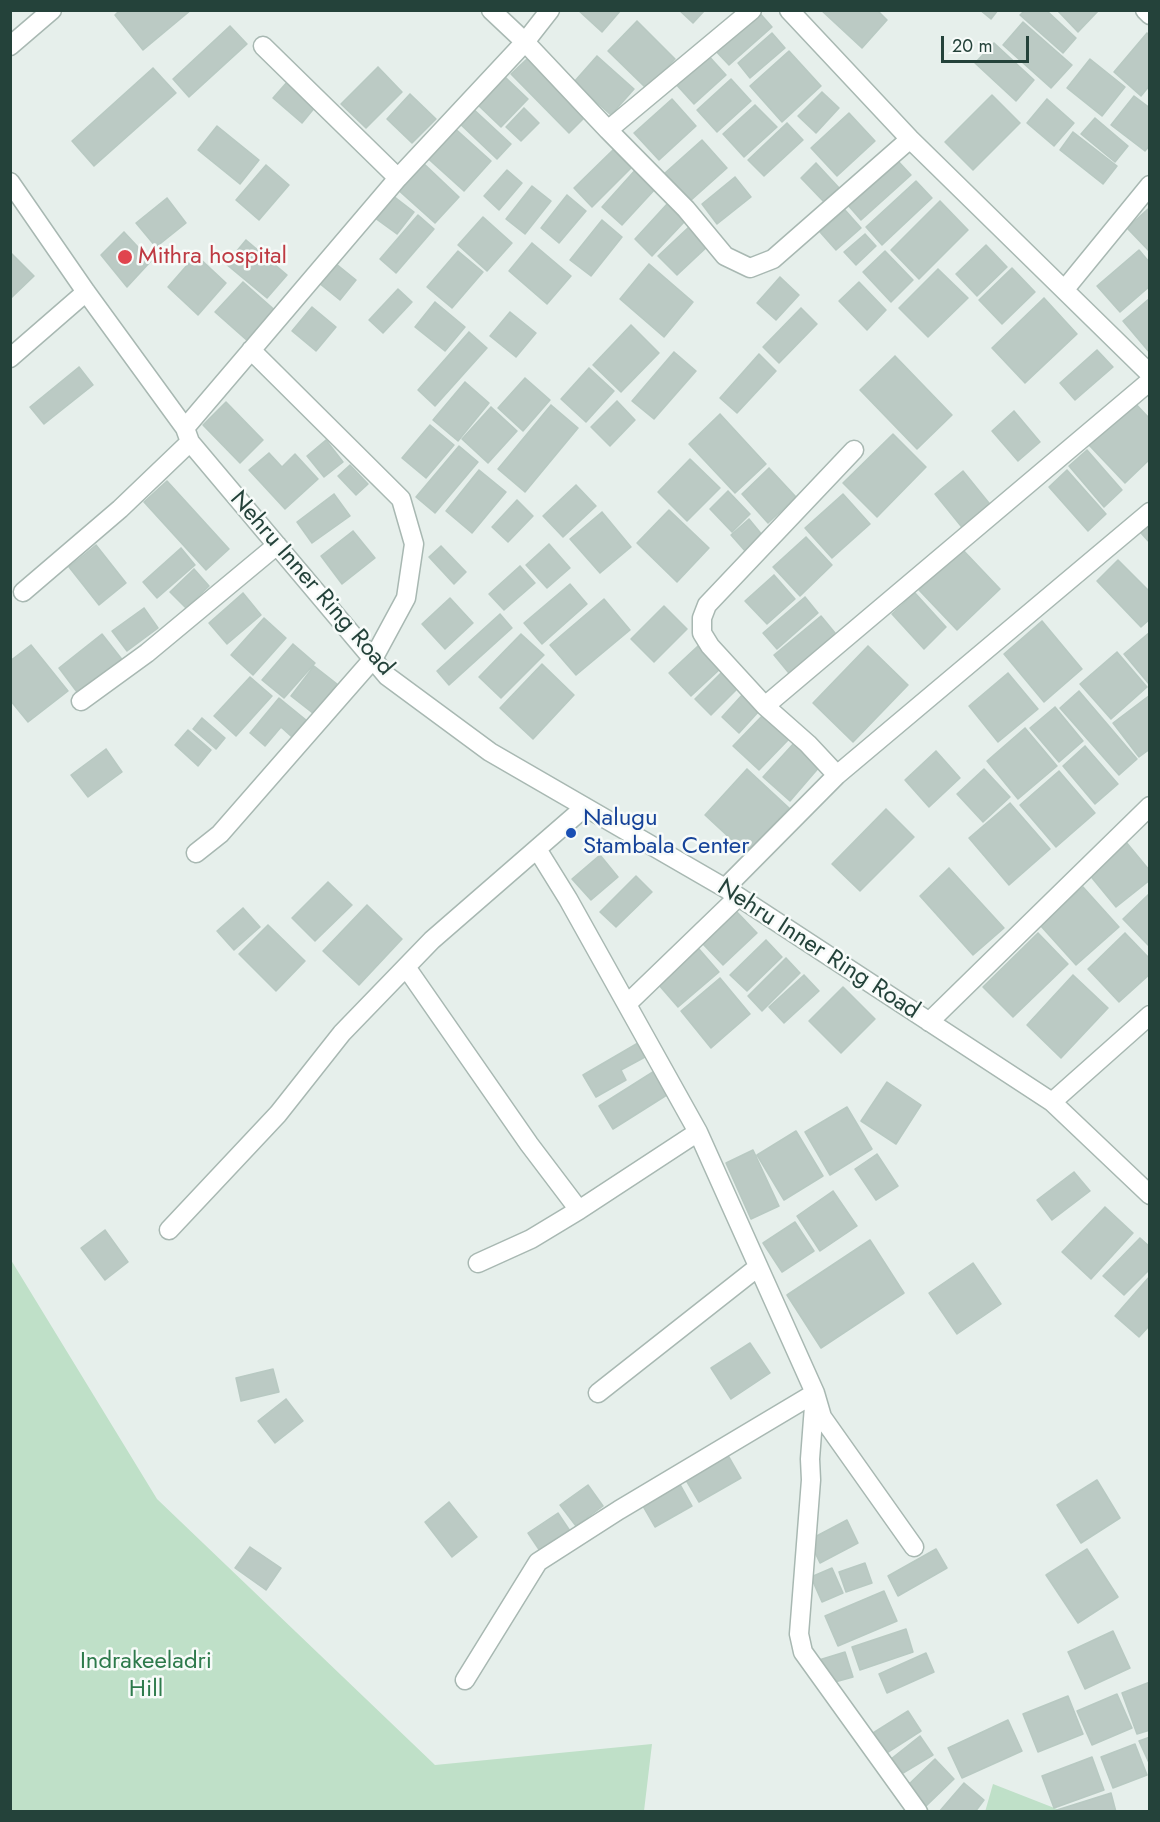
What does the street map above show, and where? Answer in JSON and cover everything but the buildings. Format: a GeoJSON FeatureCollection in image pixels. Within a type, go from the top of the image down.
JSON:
{"type":"FeatureCollection","features":[{"type":"Feature","properties":{"kind":"street"},"geometry":{"type":"LineString","coordinates":[[10,46],[52,10]]}},
{"type":"Feature","properties":{"kind":"street"},"geometry":{"type":"LineString","coordinates":[[491,10],[525,42],[686,209],[725,255],[750,268],[773,259],[910,139]]}},
{"type":"Feature","properties":{"kind":"street"},"geometry":{"type":"LineString","coordinates":[[23,592],[120,509],[188,435],[251,350],[398,178],[525,42],[550,10]]}},
{"type":"Feature","properties":{"kind":"street"},"geometry":{"type":"LineString","coordinates":[[608,130],[752,10]]}},
{"type":"Feature","properties":{"kind":"street"},"geometry":{"type":"LineString","coordinates":[[789,10],[910,139],[1149,374]]}},
{"type":"Feature","properties":{"kind":"street"},"geometry":{"type":"LineString","coordinates":[[1145,10],[1149,15]]}},
{"type":"Feature","properties":{"kind":"street"},"geometry":{"type":"LineString","coordinates":[[263,46],[398,178]]}},
{"type":"Feature","properties":{"kind":"street","name":"Nehru Inner Ring Road"},"geometry":{"type":"LineString","coordinates":[[10,182],[188,435],[387,676],[490,752],[731,892],[1052,1102],[1149,1195]]}},
{"type":"Feature","properties":{"kind":"street"},"geometry":{"type":"LineString","coordinates":[[1065,289],[1149,185]]}},
{"type":"Feature","properties":{"kind":"street"},"geometry":{"type":"LineString","coordinates":[[10,358],[86,292]]}},
{"type":"Feature","properties":{"kind":"street"},"geometry":{"type":"LineString","coordinates":[[196,853],[220,834],[373,659],[406,598],[414,544],[401,499],[251,350]]}},
{"type":"Feature","properties":{"kind":"street"},"geometry":{"type":"LineString","coordinates":[[765,706],[1149,381]]}},
{"type":"Feature","properties":{"kind":"street"},"geometry":{"type":"LineString","coordinates":[[837,775],[808,744],[765,706],[710,646],[702,633],[702,618],[707,605],[854,450]]}},
{"type":"Feature","properties":{"kind":"street"},"geometry":{"type":"LineString","coordinates":[[627,1005],[837,775],[1149,512]]}},
{"type":"Feature","properties":{"kind":"street"},"geometry":{"type":"LineString","coordinates":[[81,701],[147,653],[277,545]]}},
{"type":"Feature","properties":{"kind":"street"},"geometry":{"type":"LineString","coordinates":[[929,1022],[1149,806]]}},
{"type":"Feature","properties":{"kind":"street"},"geometry":{"type":"LineString","coordinates":[[169,1230],[278,1114],[342,1033],[432,940],[585,807]]}},
{"type":"Feature","properties":{"kind":"street"},"geometry":{"type":"LineString","coordinates":[[537,849],[568,899],[698,1132],[814,1393],[822,1417],[914,1547]]}},
{"type":"Feature","properties":{"kind":"street"},"geometry":{"type":"LineString","coordinates":[[406,967],[529,1144],[579,1210]]}},
{"type":"Feature","properties":{"kind":"street"},"geometry":{"type":"LineString","coordinates":[[1052,1102],[1149,1015]]}},
{"type":"Feature","properties":{"kind":"street"},"geometry":{"type":"LineString","coordinates":[[478,1263],[531,1239],[698,1132]]}},
{"type":"Feature","properties":{"kind":"street"},"geometry":{"type":"LineString","coordinates":[[598,1394],[758,1267]]}},
{"type":"Feature","properties":{"kind":"street"},"geometry":{"type":"LineString","coordinates":[[465,1680],[538,1562],[619,1510],[814,1393]]}},
{"type":"Feature","properties":{"kind":"street"},"geometry":{"type":"LineString","coordinates":[[814,1393],[811,1480],[799,1634],[803,1652],[918,1812]]}},
{"type":"Feature","properties":{"kind":"green space","name":"Indrakeeladri Hill"},"geometry":{"type":"Polygon","coordinates":[[[11,1260],[157,1499],[435,1765],[652,1744],[644,1811],[11,1811],[11,1260]]]}},
{"type":"Feature","properties":{"kind":"green space"},"geometry":{"type":"Polygon","coordinates":[[[993,1784],[1062,1811],[985,1812],[993,1784]]]}},
{"type":"Feature","properties":{"kind":"place","name":"Mithra hospital"},"geometry":{"type":"Point","coordinates":[125,257]}},
{"type":"Feature","properties":{"kind":"place","name":"Nalugu Stambala Center"},"geometry":{"type":"Point","coordinates":[571,833]}}]}
